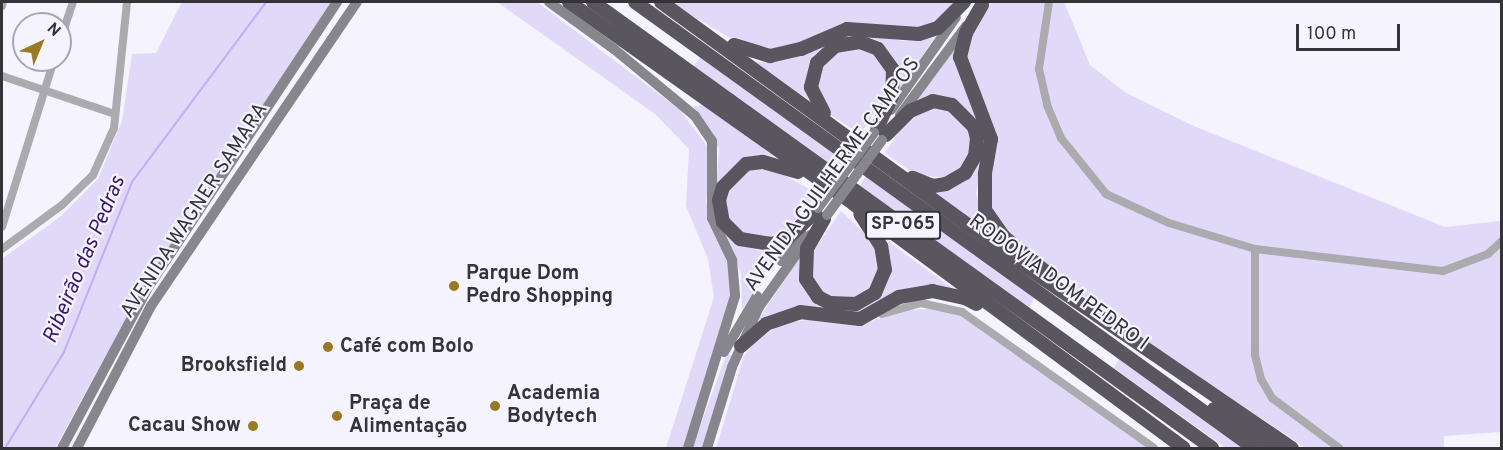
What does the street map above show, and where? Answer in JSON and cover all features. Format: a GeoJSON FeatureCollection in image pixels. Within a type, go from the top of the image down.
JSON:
{"type":"FeatureCollection","features":[{"type":"Feature","properties":{"kind":"highway","name":"SP-065"},"geometry":{"type":"LineString","coordinates":[[569,2],[826,187],[854,204],[1018,329],[1184,448]]}},
{"type":"Feature","properties":{"kind":"highway","name":"SP-065"},"geometry":{"type":"LineString","coordinates":[[593,2],[1212,448]]}},
{"type":"Feature","properties":{"kind":"highway","name":"RODOVIA DOM PEDRO I"},"geometry":{"type":"LineString","coordinates":[[635,2],[1254,448]]}},
{"type":"Feature","properties":{"kind":"highway","name":"SP-065"},"geometry":{"type":"LineString","coordinates":[[661,2],[1091,313],[1292,448]]}},
{"type":"Feature","properties":{"kind":"highway"},"geometry":{"type":"LineString","coordinates":[[667,2],[733,45],[770,56],[801,49],[847,28],[910,35],[930,31],[965,2]]}},
{"type":"Feature","properties":{"kind":"highway"},"geometry":{"type":"LineString","coordinates":[[984,3],[966,33],[960,57],[991,139],[985,174],[985,210],[1004,237],[1091,313]]}},
{"type":"Feature","properties":{"kind":"highway"},"geometry":{"type":"LineString","coordinates":[[845,133],[818,106],[812,78],[825,53],[846,42],[860,42],[878,49],[893,70],[892,96],[880,134]]}},
{"type":"Feature","properties":{"kind":"highway"},"geometry":{"type":"LineString","coordinates":[[880,134],[910,111],[933,101],[961,111],[977,138],[972,165],[946,184],[925,184],[887,164]]}},
{"type":"Feature","properties":{"kind":"highway"},"geometry":{"type":"LineString","coordinates":[[821,213],[786,240],[756,244],[729,231],[723,222],[719,200],[732,174],[746,164],[762,162],[790,169],[826,187]]}},
{"type":"Feature","properties":{"kind":"highway"},"geometry":{"type":"LineString","coordinates":[[821,213],[807,249],[806,279],[818,297],[842,306],[866,300],[882,282],[885,257],[854,204]]}},
{"type":"Feature","properties":{"kind":"highway"},"geometry":{"type":"LineString","coordinates":[[741,346],[752,334],[782,316],[800,312],[860,319],[899,297],[932,291],[965,298],[1018,329]]}},
{"type":"Feature","properties":{"kind":"highway"},"geometry":{"type":"LineString","coordinates":[[1157,378],[1276,448]]}},
{"type":"Feature","properties":{"kind":"main road","name":"AVENIDA WAGNER SAMARA"},"geometry":{"type":"LineString","coordinates":[[62,448],[149,286],[337,2]]}},
{"type":"Feature","properties":{"kind":"main road","name":"AVENIDA WAGNER SAMARA"},"geometry":{"type":"LineString","coordinates":[[77,448],[151,306],[357,2]]}},
{"type":"Feature","properties":{"kind":"main road","name":"AVENIDA GUILHERME CAMPOS"},"geometry":{"type":"LineString","coordinates":[[549,2],[695,116],[712,141],[712,218],[736,276],[730,317],[688,448]]}},
{"type":"Feature","properties":{"kind":"main road","name":"AVENIDA GUILHERME CAMPOS"},"geometry":{"type":"LineString","coordinates":[[880,134],[965,2]]}},
{"type":"Feature","properties":{"kind":"main road","name":"AVENIDA GUILHERME CAMPOS"},"geometry":{"type":"LineString","coordinates":[[708,388],[725,349],[821,213],[880,134],[984,3]]}},
{"type":"Feature","properties":{"kind":"main road","name":"AVENIDA GUILHERME CAMPOS"},"geometry":{"type":"LineString","coordinates":[[707,448],[741,346],[775,281],[821,213]]}},
{"type":"Feature","properties":{"kind":"main road"},"geometry":{"type":"LineString","coordinates":[[713,448],[714,422]]}},
{"type":"Feature","properties":{"kind":"street"},"geometry":{"type":"LineString","coordinates":[[2,6],[3,2]]}},
{"type":"Feature","properties":{"kind":"street"},"geometry":{"type":"LineString","coordinates":[[2,249],[62,205],[93,176],[114,128],[127,2]]}},
{"type":"Feature","properties":{"kind":"street"},"geometry":{"type":"LineString","coordinates":[[1049,2],[1039,69],[1047,105],[1061,138],[1106,194],[1169,223],[1255,249],[1443,272],[1488,254],[1502,241]]}},
{"type":"Feature","properties":{"kind":"street"},"geometry":{"type":"LineString","coordinates":[[2,227],[50,72]]}},
{"type":"Feature","properties":{"kind":"street"},"geometry":{"type":"LineString","coordinates":[[2,76],[115,114]]}},
{"type":"Feature","properties":{"kind":"street"},"geometry":{"type":"LineString","coordinates":[[1255,249],[1255,355],[1261,379],[1272,398],[1339,448]]}},
{"type":"Feature","properties":{"kind":"street"},"geometry":{"type":"LineString","coordinates":[[860,319],[909,304],[932,303],[962,312],[1154,448]]}},
{"type":"Feature","properties":{"kind":"shaded area"},"geometry":{"type":"Polygon","coordinates":[[[182,2],[334,2],[147,280],[55,448],[2,448],[2,259],[61,216],[98,179],[122,121],[132,54],[156,53],[182,2]]]}},
{"type":"Feature","properties":{"kind":"shaded area"},"geometry":{"type":"Polygon","coordinates":[[[497,2],[537,2],[680,110],[710,150],[706,203],[732,276],[727,321],[685,448],[666,448],[714,297],[708,259],[686,206],[689,149],[655,114],[497,2]]]}},
{"type":"Feature","properties":{"kind":"shaded area"},"geometry":{"type":"Polygon","coordinates":[[[669,2],[960,2],[938,28],[874,31],[833,27],[806,47],[761,56],[669,2]]]}},
{"type":"Feature","properties":{"kind":"shaded area"},"geometry":{"type":"Polygon","coordinates":[[[990,2],[1064,2],[1090,65],[1126,93],[1196,127],[1445,227],[1501,221],[1501,432],[1444,436],[1444,448],[1306,448],[1115,321],[996,228],[984,202],[991,146],[964,74],[966,33],[990,2]]]}},
{"type":"Feature","properties":{"kind":"shaded area"},"geometry":{"type":"Polygon","coordinates":[[[856,32],[903,41],[934,38],[900,91],[899,79],[876,44],[819,53],[808,67],[808,99],[755,62],[774,62],[856,32]]]}},
{"type":"Feature","properties":{"kind":"shaded area"},"geometry":{"type":"Polygon","coordinates":[[[850,47],[867,50],[880,59],[889,76],[887,94],[860,134],[831,115],[815,90],[818,68],[833,51],[850,47]]]}},
{"type":"Feature","properties":{"kind":"shaded area"},"geometry":{"type":"Polygon","coordinates":[[[954,51],[958,72],[985,136],[985,156],[976,193],[989,234],[929,189],[955,183],[979,133],[930,98],[917,100],[954,51]]]}},
{"type":"Feature","properties":{"kind":"shaded area"},"geometry":{"type":"Polygon","coordinates":[[[701,57],[847,161],[838,172],[693,66],[701,57]]]}},
{"type":"Feature","properties":{"kind":"shaded area"},"geometry":{"type":"Polygon","coordinates":[[[693,106],[706,106],[773,156],[742,161],[717,189],[716,213],[725,232],[742,245],[760,251],[781,247],[742,310],[741,273],[714,216],[719,149],[693,106]]]}},
{"type":"Feature","properties":{"kind":"shaded area"},"geometry":{"type":"Polygon","coordinates":[[[939,107],[958,115],[971,131],[971,150],[962,168],[946,178],[914,174],[885,153],[900,130],[919,114],[939,107]]]}},
{"type":"Feature","properties":{"kind":"shaded area"},"geometry":{"type":"Polygon","coordinates":[[[758,167],[775,170],[818,194],[778,239],[756,242],[734,230],[722,212],[727,191],[739,175],[758,167]]]}},
{"type":"Feature","properties":{"kind":"shaded area"},"geometry":{"type":"Polygon","coordinates":[[[867,174],[1034,297],[1031,305],[1026,308],[859,186],[867,174]]]}},
{"type":"Feature","properties":{"kind":"shaded area"},"geometry":{"type":"Polygon","coordinates":[[[841,211],[876,244],[881,263],[878,281],[866,295],[849,301],[831,298],[817,288],[811,274],[813,251],[841,211]]]}},
{"type":"Feature","properties":{"kind":"shaded area"},"geometry":{"type":"Polygon","coordinates":[[[889,242],[956,291],[929,287],[861,316],[791,310],[758,320],[801,255],[799,266],[805,289],[813,299],[840,309],[889,276],[891,259],[886,245],[889,242]]]}},
{"type":"Feature","properties":{"kind":"shaded area"},"geometry":{"type":"Polygon","coordinates":[[[904,310],[949,311],[963,317],[1148,448],[716,448],[744,356],[756,341],[783,323],[816,319],[860,325],[904,310]]]}},
{"type":"Feature","properties":{"kind":"shaded area"},"geometry":{"type":"Polygon","coordinates":[[[727,353],[732,356],[704,448],[692,448],[727,353]]]}},
{"type":"Feature","properties":{"kind":"shaded area"},"geometry":{"type":"Polygon","coordinates":[[[1119,359],[1246,448],[1226,448],[1114,368],[1119,359]]]}},
{"type":"Feature","properties":{"kind":"waterway","name":"Ribeirão das Pedras"},"geometry":{"type":"LineString","coordinates":[[5,448],[64,352],[132,182],[266,2]]}},
{"type":"Feature","properties":{"kind":"place","name":"Parque Dom Pedro Shopping"},"geometry":{"type":"Point","coordinates":[454,286]}},
{"type":"Feature","properties":{"kind":"place","name":"Café com Bolo"},"geometry":{"type":"Point","coordinates":[328,347]}},
{"type":"Feature","properties":{"kind":"place","name":"Brooksfield"},"geometry":{"type":"Point","coordinates":[299,366]}},
{"type":"Feature","properties":{"kind":"place","name":"Academia Bodytech"},"geometry":{"type":"Point","coordinates":[495,406]}},
{"type":"Feature","properties":{"kind":"place","name":"Praça de Alimentação"},"geometry":{"type":"Point","coordinates":[337,416]}},
{"type":"Feature","properties":{"kind":"place","name":"Cacau Show"},"geometry":{"type":"Point","coordinates":[253,426]}}]}
